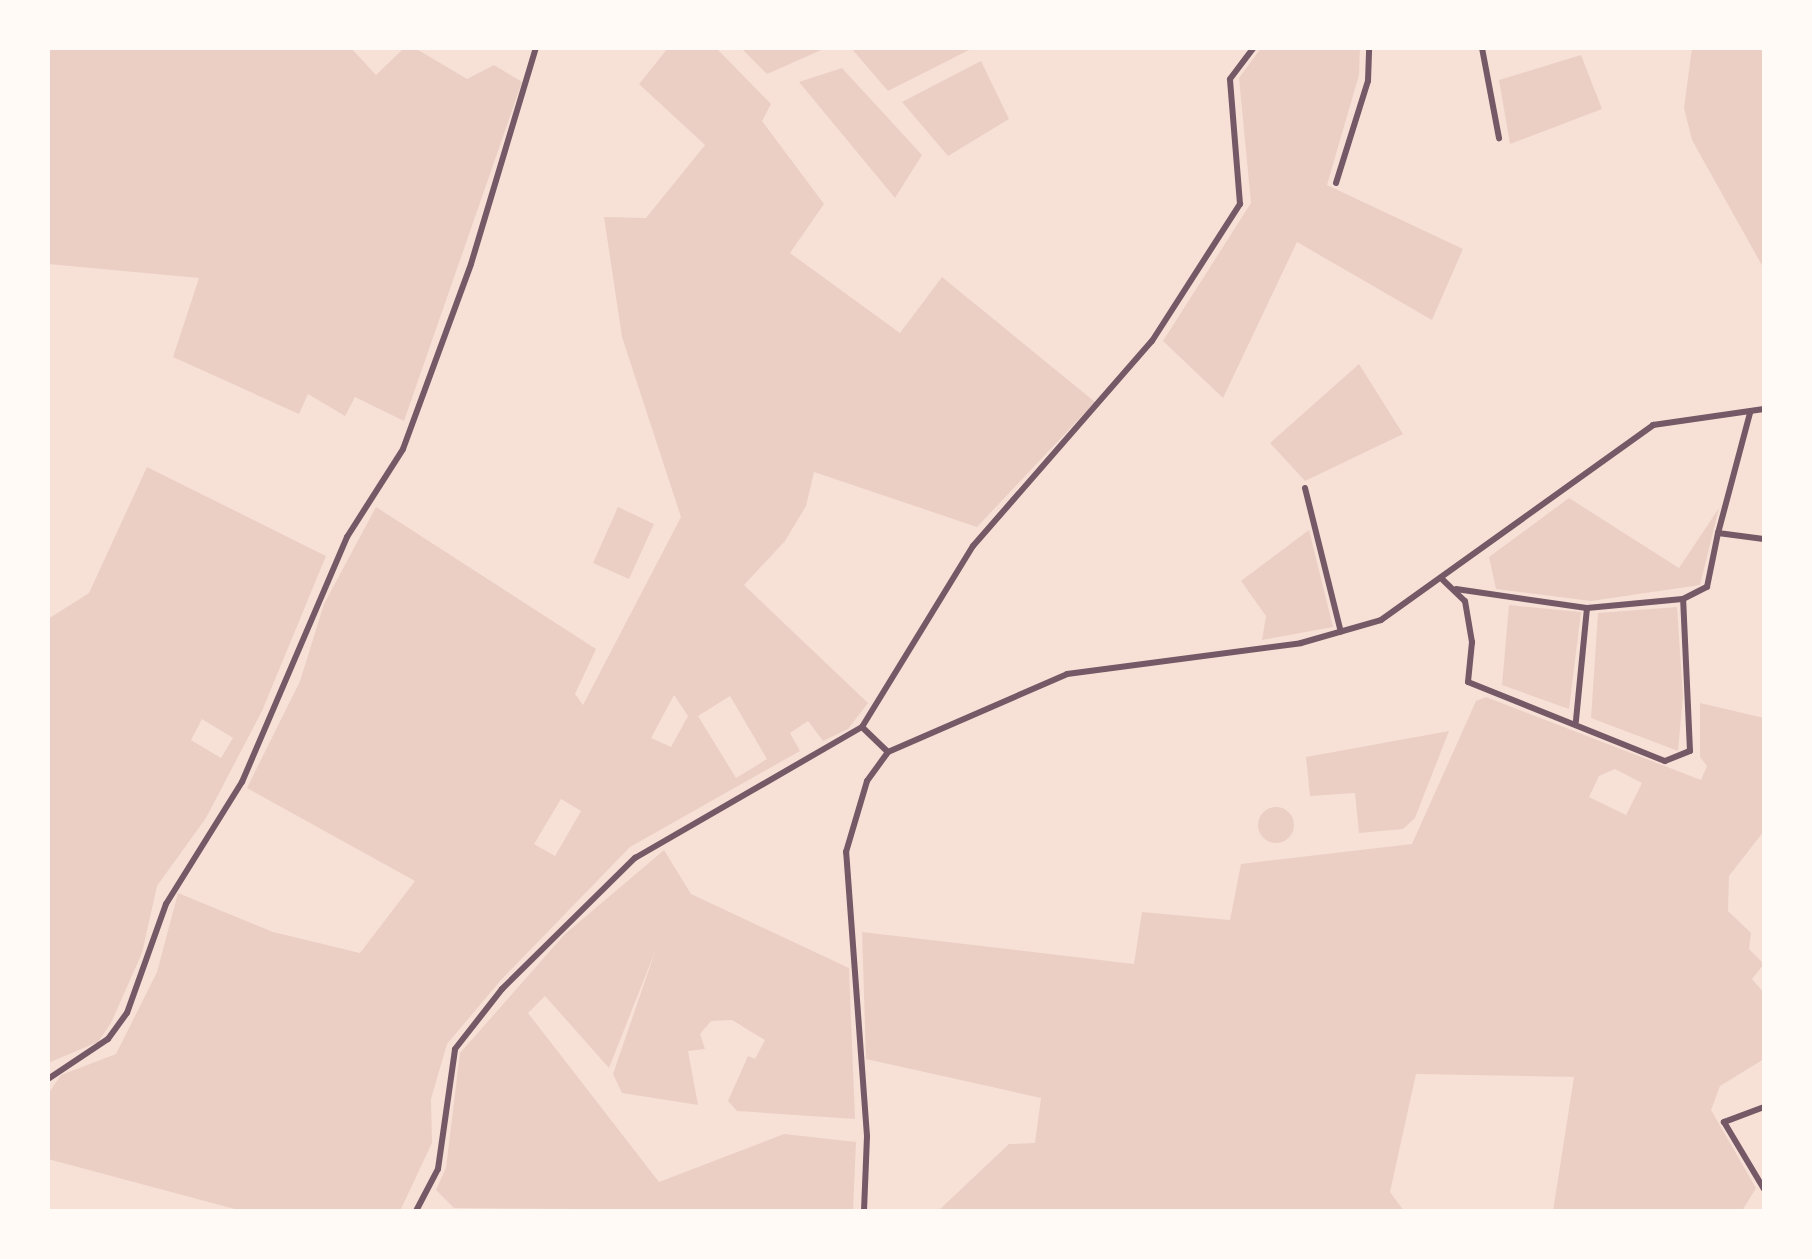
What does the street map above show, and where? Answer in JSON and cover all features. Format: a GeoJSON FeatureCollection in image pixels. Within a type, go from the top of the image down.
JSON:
{"type":"FeatureCollection","features":[{"type":"Feature","properties":{"kind":"street"},"geometry":{"type":"LineString","coordinates":[[48,1079],[98,1048],[127,1013],[166,904],[242,782],[347,537],[403,449],[471,264],[536,48]]}},
{"type":"Feature","properties":{"kind":"street"},"geometry":{"type":"LineString","coordinates":[[416,1211],[438,1169],[455,1049],[502,989],[635,858],[862,727],[973,546],[1116,388],[1240,204],[1230,79],[1253,48]]}},
{"type":"Feature","properties":{"kind":"street"},"geometry":{"type":"LineString","coordinates":[[1336,183],[1368,81],[1369,48]]}},
{"type":"Feature","properties":{"kind":"street"},"geometry":{"type":"LineString","coordinates":[[1482,48],[1499,138]]}},
{"type":"Feature","properties":{"kind":"street"},"geometry":{"type":"LineString","coordinates":[[864,1211],[867,1136],[846,852],[867,781],[888,752],[1067,674],[1341,632],[1381,620],[1443,580],[1653,425],[1764,409]]}},
{"type":"Feature","properties":{"kind":"street"},"geometry":{"type":"LineString","coordinates":[[1443,580],[1456,589],[1587,608],[1683,599],[1707,587],[1750,413]]}},
{"type":"Feature","properties":{"kind":"street"},"geometry":{"type":"LineString","coordinates":[[1305,488],[1341,632]]}},
{"type":"Feature","properties":{"kind":"street"},"geometry":{"type":"LineString","coordinates":[[1718,533],[1764,539]]}},
{"type":"Feature","properties":{"kind":"street"},"geometry":{"type":"LineString","coordinates":[[1456,589],[1472,642],[1468,682],[1576,721],[1665,761],[1690,751],[1683,599]]}},
{"type":"Feature","properties":{"kind":"street"},"geometry":{"type":"LineString","coordinates":[[1576,721],[1587,608]]}},
{"type":"Feature","properties":{"kind":"street"},"geometry":{"type":"LineString","coordinates":[[862,727],[888,752]]}},
{"type":"Feature","properties":{"kind":"street"},"geometry":{"type":"LineString","coordinates":[[1764,1107],[1724,1122],[1764,1189]]}},
{"type":"Feature","properties":{"kind":"shaded area"},"geometry":{"type":"Polygon","coordinates":[[[48,48],[351,48],[376,75],[404,48],[415,48],[467,79],[494,65],[522,82],[404,421],[355,397],[345,416],[308,394],[299,414],[173,357],[199,278],[48,264],[48,48]]]}},
{"type":"Feature","properties":{"kind":"shaded area"},"geometry":{"type":"Polygon","coordinates":[[[668,48],[716,48],[771,104],[762,121],[824,204],[790,253],[900,333],[942,277],[1095,402],[977,527],[814,472],[806,506],[785,541],[744,585],[868,703],[848,729],[823,741],[808,721],[790,733],[800,751],[630,847],[501,980],[447,1044],[431,1099],[432,1143],[400,1211],[242,1211],[48,1159],[50,1091],[61,1075],[116,1054],[157,972],[178,893],[273,932],[360,953],[415,881],[247,788],[300,681],[324,604],[376,507],[596,649],[575,694],[583,705],[681,517],[622,337],[604,217],[646,218],[705,145],[639,84],[668,48]],[[674,695],[651,738],[671,747],[688,716],[674,695]],[[730,696],[698,716],[736,778],[767,759],[730,696]],[[561,799],[534,844],[555,856],[581,811],[561,799]]]}},
{"type":"Feature","properties":{"kind":"shaded area"},"geometry":{"type":"Polygon","coordinates":[[[746,48],[826,48],[767,74],[742,49],[746,48]]]}},
{"type":"Feature","properties":{"kind":"shaded area"},"geometry":{"type":"Polygon","coordinates":[[[851,48],[973,48],[888,91],[851,48]]]}},
{"type":"Feature","properties":{"kind":"shaded area"},"geometry":{"type":"Polygon","coordinates":[[[1261,48],[1360,48],[1359,75],[1327,185],[1463,249],[1432,320],[1297,242],[1223,398],[1163,341],[1251,203],[1239,78],[1261,48]]]}},
{"type":"Feature","properties":{"kind":"shaded area"},"geometry":{"type":"Polygon","coordinates":[[[1692,48],[1764,48],[1764,269],[1692,140],[1684,108],[1692,48]]]}},
{"type":"Feature","properties":{"kind":"shaded area"},"geometry":{"type":"Polygon","coordinates":[[[1581,55],[1602,109],[1510,144],[1499,80],[1581,55]]]}},
{"type":"Feature","properties":{"kind":"shaded area"},"geometry":{"type":"Polygon","coordinates":[[[981,61],[1009,119],[948,156],[902,102],[981,61]]]}},
{"type":"Feature","properties":{"kind":"shaded area"},"geometry":{"type":"Polygon","coordinates":[[[842,68],[922,155],[895,198],[799,82],[842,68]]]}},
{"type":"Feature","properties":{"kind":"shaded area"},"geometry":{"type":"Polygon","coordinates":[[[1359,364],[1403,434],[1305,481],[1270,443],[1359,364]]]}},
{"type":"Feature","properties":{"kind":"shaded area"},"geometry":{"type":"Polygon","coordinates":[[[147,467],[326,556],[262,711],[206,818],[157,886],[142,953],[111,1023],[98,1042],[48,1063],[48,619],[89,593],[147,467]],[[202,719],[191,740],[221,758],[233,738],[202,719]]]}},
{"type":"Feature","properties":{"kind":"shaded area"},"geometry":{"type":"Polygon","coordinates":[[[1569,498],[1679,568],[1719,508],[1700,585],[1591,601],[1496,589],[1489,557],[1569,498]]]}},
{"type":"Feature","properties":{"kind":"shaded area"},"geometry":{"type":"Polygon","coordinates":[[[618,507],[654,524],[629,579],[593,563],[618,507]]]}},
{"type":"Feature","properties":{"kind":"shaded area"},"geometry":{"type":"Polygon","coordinates":[[[1309,530],[1333,627],[1262,640],[1266,616],[1241,581],[1309,530]]]}},
{"type":"Feature","properties":{"kind":"shaded area"},"geometry":{"type":"Polygon","coordinates":[[[1509,605],[1581,612],[1569,709],[1502,685],[1509,605]]]}},
{"type":"Feature","properties":{"kind":"shaded area"},"geometry":{"type":"Polygon","coordinates":[[[1677,607],[1683,696],[1678,751],[1591,718],[1598,613],[1677,607]]]}},
{"type":"Feature","properties":{"kind":"shaded area"},"geometry":{"type":"Polygon","coordinates":[[[1486,697],[1701,780],[1707,766],[1700,757],[1700,703],[1764,718],[1764,831],[1729,876],[1728,911],[1751,933],[1749,949],[1764,964],[1752,979],[1764,993],[1764,1059],[1720,1086],[1711,1110],[1756,1188],[1742,1211],[1553,1211],[1574,1077],[1416,1074],[1390,1192],[1404,1211],[938,1211],[1009,1144],[1035,1143],[1041,1098],[866,1059],[862,932],[1134,964],[1142,912],[1230,920],[1241,864],[1412,844],[1476,701],[1486,697]],[[1615,769],[1599,776],[1589,797],[1626,815],[1642,783],[1615,769]]]}},
{"type":"Feature","properties":{"kind":"shaded area"},"geometry":{"type":"Polygon","coordinates":[[[1449,731],[1415,818],[1403,829],[1359,833],[1355,793],[1310,796],[1306,757],[1449,731]]]}},
{"type":"Feature","properties":{"kind":"shaded area"},"geometry":{"type":"Polygon","coordinates":[[[1276,807],[1289,812],[1294,825],[1289,838],[1276,843],[1263,838],[1258,825],[1263,812],[1276,807]]]}},
{"type":"Feature","properties":{"kind":"shaded area"},"geometry":{"type":"Polygon","coordinates":[[[664,850],[691,894],[849,968],[855,1119],[737,1111],[728,1101],[748,1056],[755,1059],[765,1040],[732,1020],[711,1021],[700,1034],[705,1049],[688,1051],[698,1105],[622,1093],[613,1074],[656,949],[609,1068],[545,996],[528,1013],[659,1182],[784,1134],[856,1142],[853,1211],[454,1208],[436,1190],[446,1168],[460,1053],[565,934],[664,850]]]}}]}
